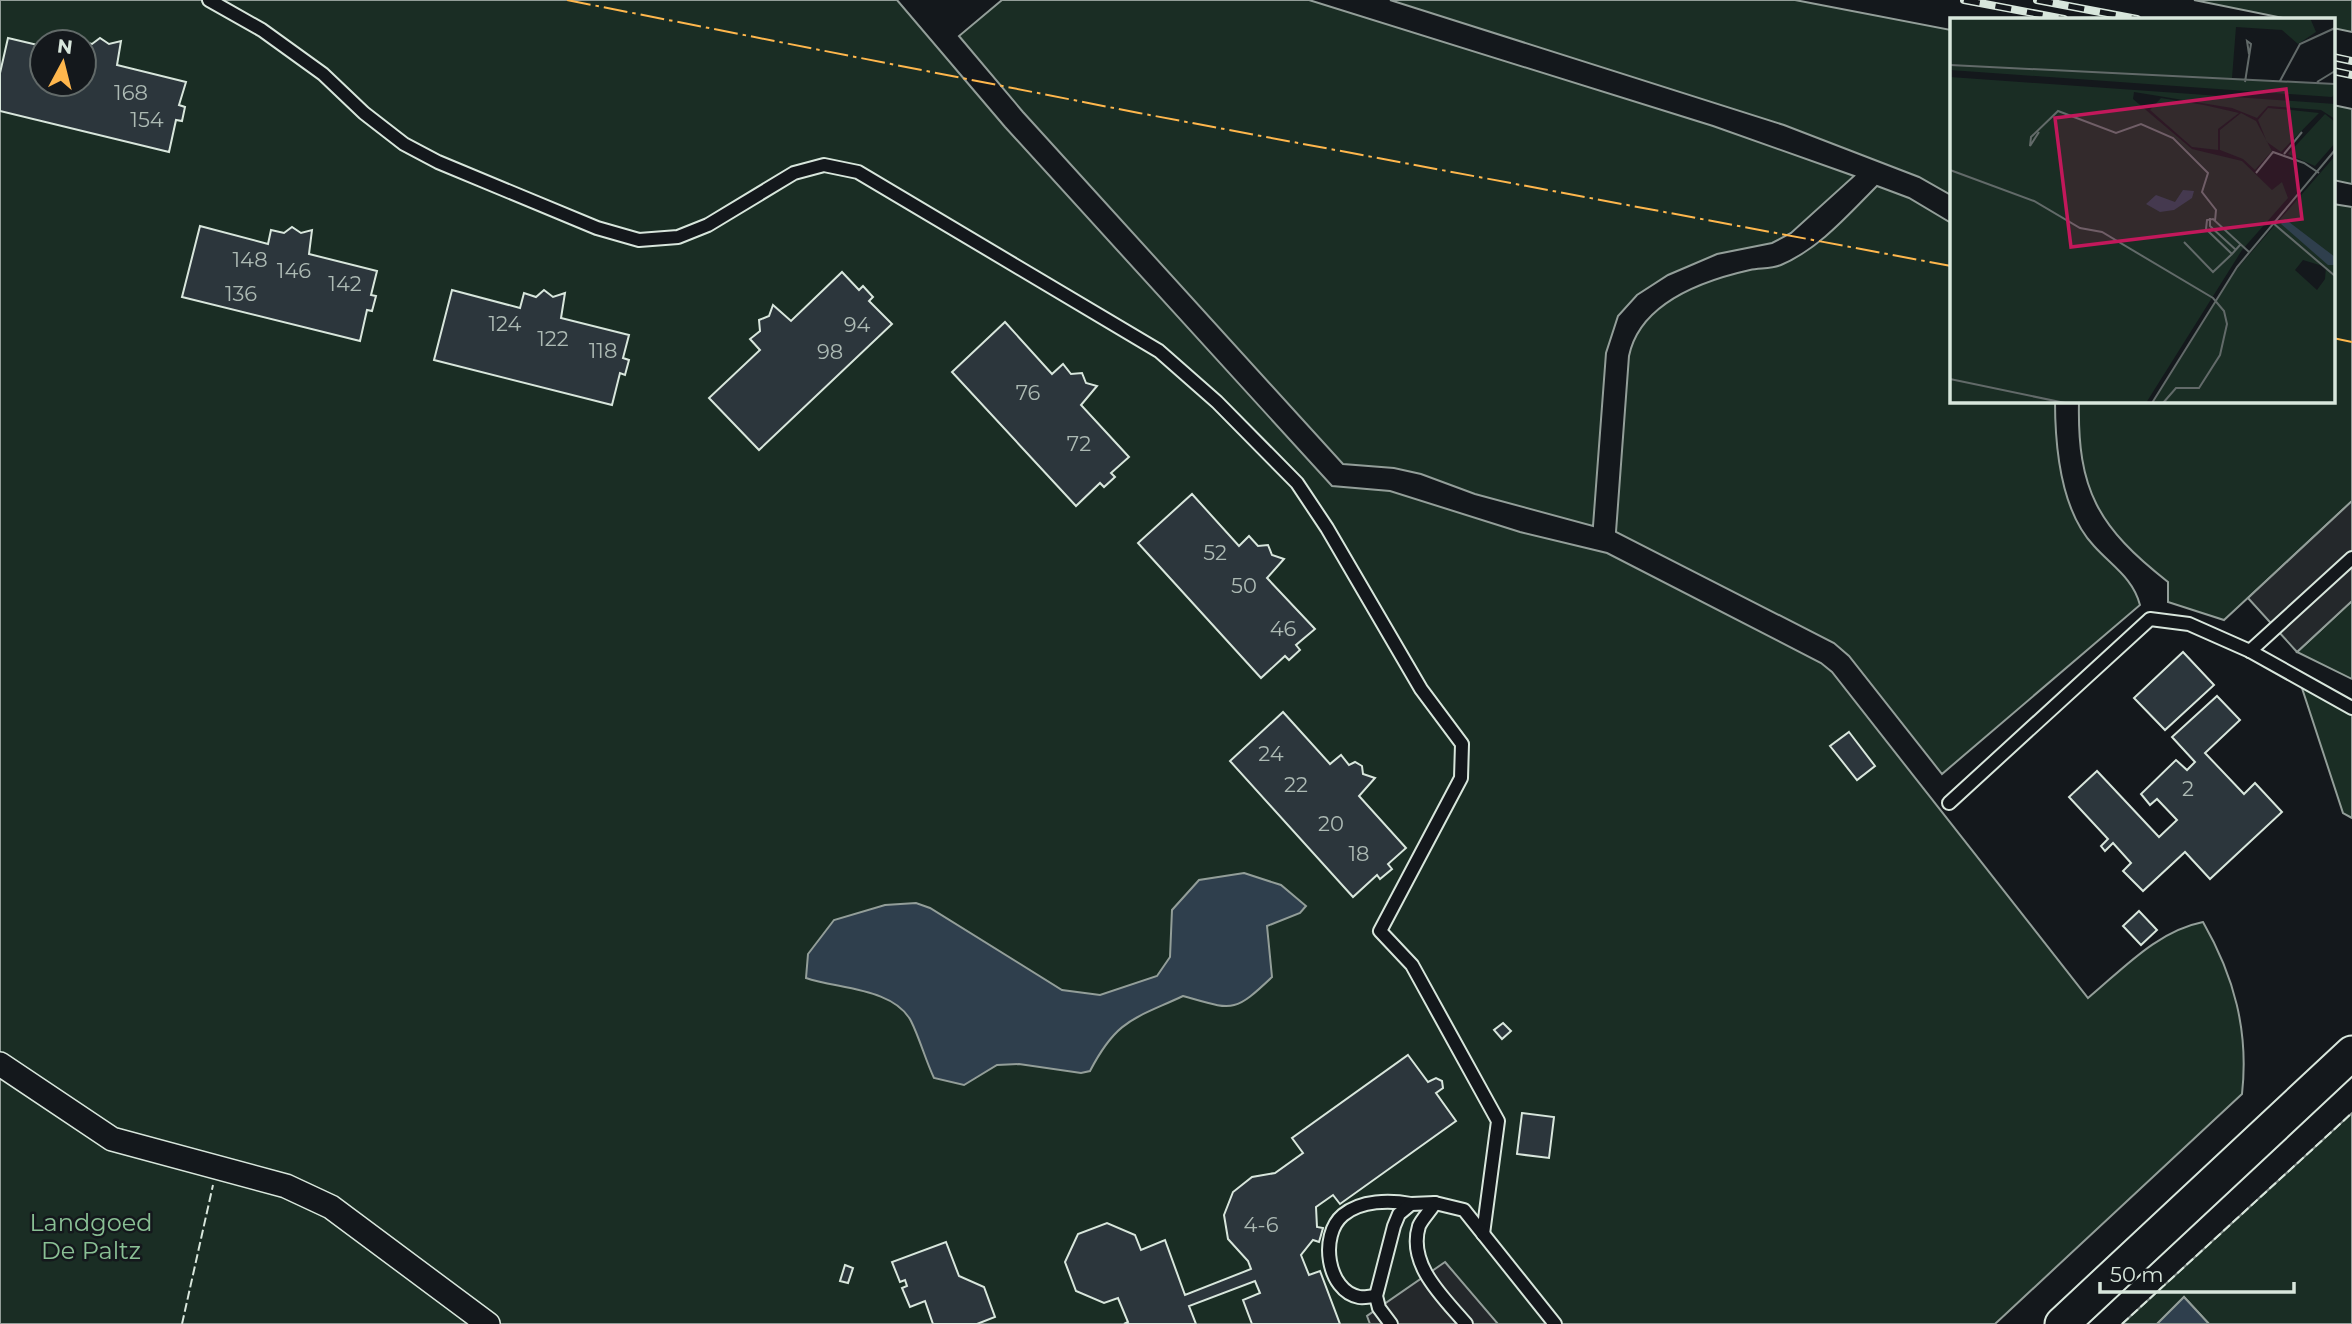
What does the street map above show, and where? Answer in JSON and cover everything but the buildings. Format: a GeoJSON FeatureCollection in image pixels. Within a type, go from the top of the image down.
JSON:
{"type":"FeatureCollection","features":[{"type":"Feature","properties":{"kind":"main road"},"geometry":{"type":"LineString","coordinates":[[2063,1324],[2352,1053]]}},
{"type":"Feature","properties":{"kind":"street"},"geometry":{"type":"LineString","coordinates":[[0,1064],[112,1139],[286,1186],[331,1207],[488,1324]]}},
{"type":"Feature","properties":{"kind":"lane"},"geometry":{"type":"LineString","coordinates":[[209,0],[262,30],[323,74],[404,144],[438,162],[585,223],[639,240],[678,237],[708,225],[794,173],[824,165],[858,172],[1159,351],[1217,402],[1297,483],[1327,528],[1422,689],[1462,744],[1461,778],[1380,931],[1412,965],[1498,1121],[1483,1234]]}},
{"type":"Feature","properties":{"kind":"lane"},"geometry":{"type":"LineString","coordinates":[[2250,652],[2352,558]]}},
{"type":"Feature","properties":{"kind":"lane"},"geometry":{"type":"LineString","coordinates":[[1949,803],[2150,619],[2189,624],[2250,652],[2352,708]]}},
{"type":"Feature","properties":{"kind":"lane"},"geometry":{"type":"LineString","coordinates":[[1376,1296],[1359,1297],[1340,1286],[1333,1276],[1329,1253],[1333,1230],[1341,1216],[1358,1207],[1380,1201],[1435,1203],[1464,1210],[1555,1324]]}},
{"type":"Feature","properties":{"kind":"lane"},"geometry":{"type":"LineString","coordinates":[[1435,1203],[1419,1226],[1419,1255],[1426,1275],[1466,1324]]}},
{"type":"Feature","properties":{"kind":"lane"},"geometry":{"type":"LineString","coordinates":[[1391,1324],[1379,1308],[1376,1296],[1394,1226],[1399,1214],[1411,1204]]}},
{"type":"Feature","properties":{"kind":"green space","name":"Landgoed De Paltz"},"geometry":{"type":"Polygon","coordinates":[[[0,0],[897,0],[1005,127],[1332,486],[1390,491],[1520,532],[1607,553],[1821,663],[1832,672],[2088,998],[2156,942],[2203,922],[2223,963],[2237,1005],[2243,1048],[2242,1094],[1995,1324],[0,1324],[0,0]]]}},
{"type":"Feature","properties":{"kind":"green space"},"geometry":{"type":"Polygon","coordinates":[[[1002,0],[1309,0],[1713,126],[1854,176],[1791,233],[1772,243],[1717,254],[1668,275],[1637,295],[1618,316],[1606,353],[1593,526],[1475,494],[1421,474],[1394,468],[1343,464],[1023,112],[959,36],[1002,0]]]}},
{"type":"Feature","properties":{"kind":"green space"},"geometry":{"type":"Polygon","coordinates":[[[1390,0],[1795,0],[1950,30],[1950,194],[1919,177],[1784,125],[1390,0]]]}},
{"type":"Feature","properties":{"kind":"green space"},"geometry":{"type":"Polygon","coordinates":[[[2194,0],[2352,0],[2352,32],[2334,28],[2334,18],[2283,18],[2194,0]]]}},
{"type":"Feature","properties":{"kind":"green space"},"geometry":{"type":"Polygon","coordinates":[[[2334,105],[2352,109],[2352,184],[2334,180],[2334,105]]]}},
{"type":"Feature","properties":{"kind":"green space"},"geometry":{"type":"Polygon","coordinates":[[[1877,186],[1909,198],[1950,222],[1950,402],[2055,402],[2058,458],[2074,515],[2094,546],[2127,580],[2140,605],[1942,774],[1849,656],[1834,643],[1616,532],[1629,356],[1635,338],[1646,322],[1659,308],[1693,288],[1750,270],[1777,266],[1808,250],[1833,230],[1877,186]]]}},
{"type":"Feature","properties":{"kind":"green space"},"geometry":{"type":"Polygon","coordinates":[[[2334,204],[2352,207],[2352,501],[2224,620],[2168,602],[2168,582],[2124,543],[2096,504],[2082,459],[2079,402],[2334,402],[2334,204]]]}},
{"type":"Feature","properties":{"kind":"green space"},"geometry":{"type":"Polygon","coordinates":[[[2352,601],[2352,679],[2297,652],[2352,601]]]}},
{"type":"Feature","properties":{"kind":"green space"},"geometry":{"type":"Polygon","coordinates":[[[2299,679],[2352,706],[2352,818],[2343,813],[2299,679]]]}},
{"type":"Feature","properties":{"kind":"green space"},"geometry":{"type":"Polygon","coordinates":[[[2352,1113],[2352,1324],[2209,1324],[2184,1297],[2157,1324],[2122,1324],[2352,1113]]]}},
{"type":"Feature","properties":{"kind":"shaded area"},"geometry":{"type":"Polygon","coordinates":[[[2352,501],[2352,601],[2297,652],[2248,598],[2352,501]]]}},
{"type":"Feature","properties":{"kind":"shaded area"},"geometry":{"type":"Polygon","coordinates":[[[1445,1262],[1498,1324],[1370,1324],[1367,1316],[1445,1262]]]}},
{"type":"Feature","properties":{"kind":"water"},"geometry":{"type":"Polygon","coordinates":[[[1244,873],[1281,885],[1306,906],[1300,913],[1267,926],[1272,977],[1249,998],[1232,1006],[1183,996],[1139,1016],[1118,1030],[1090,1071],[1081,1073],[1019,1064],[997,1065],[964,1085],[934,1078],[911,1021],[903,1010],[892,1002],[864,991],[806,978],[808,954],[834,920],[885,905],[916,903],[930,908],[1062,990],[1100,995],[1157,976],[1170,957],[1172,910],[1199,880],[1244,873]]]}},
{"type":"Feature","properties":{"kind":"water"},"geometry":{"type":"Polygon","coordinates":[[[2184,1297],[2209,1324],[2157,1324],[2184,1297]]]}},
{"type":"Feature","properties":{"kind":"railway"},"geometry":{"type":"LineString","coordinates":[[1964,0],[2059,18]]}},
{"type":"Feature","properties":{"kind":"railway"},"geometry":{"type":"LineString","coordinates":[[2037,0],[2132,18]]}},
{"type":"Feature","properties":{"kind":"railway"},"geometry":{"type":"LineString","coordinates":[[2334,57],[2352,61]]}},
{"type":"Feature","properties":{"kind":"railway"},"geometry":{"type":"LineString","coordinates":[[2334,71],[2352,75]]}},
{"type":"Feature","properties":{"kind":"fence"},"geometry":{"type":"LineString","coordinates":[[2122,1324],[2352,1113]]}},
{"type":"Feature","properties":{"kind":"fence"},"geometry":{"type":"LineString","coordinates":[[182,1324],[213,1185]]}},
{"type":"Feature","properties":{"kind":"power"},"geometry":{"type":"LineString","coordinates":[[567,0],[1139,113],[1950,266]]}},
{"type":"Feature","properties":{"kind":"power"},"geometry":{"type":"LineString","coordinates":[[2334,338],[2352,342]]}}]}
